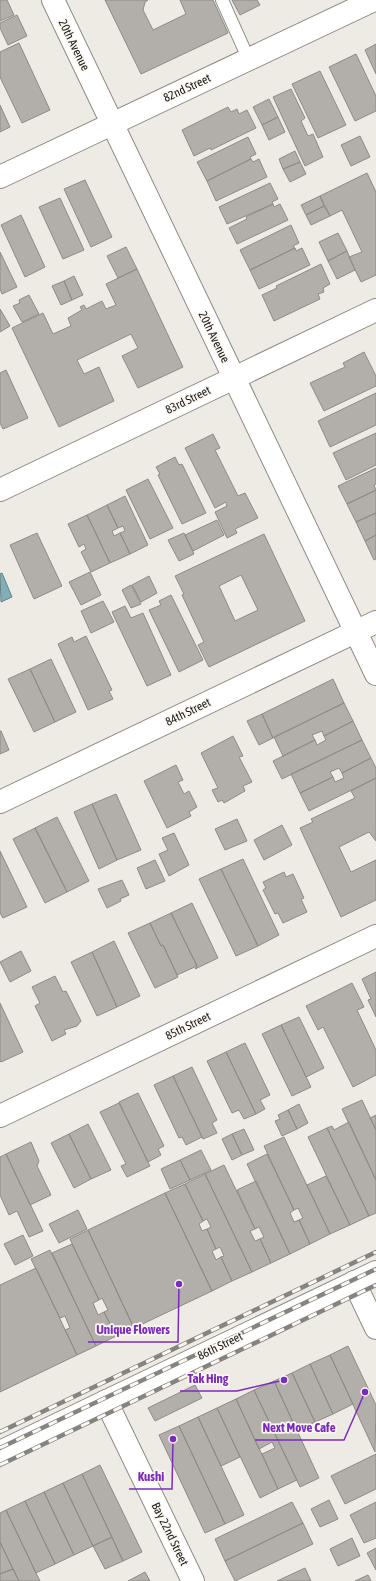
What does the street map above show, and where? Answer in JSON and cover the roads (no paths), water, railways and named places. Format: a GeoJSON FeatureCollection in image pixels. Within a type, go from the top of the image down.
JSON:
{"type":"FeatureCollection","features":[{"type":"Feature","properties":{"kind":"street","name":"20th Avenue"},"geometry":{"type":"LineString","coordinates":[[53,0],[376,674]]}},
{"type":"Feature","properties":{"kind":"street","name":"82nd Street"},"geometry":{"type":"LineString","coordinates":[[0,177],[374,0]]}},
{"type":"Feature","properties":{"kind":"street","name":"83rd Street"},"geometry":{"type":"LineString","coordinates":[[0,490],[376,310]]}},
{"type":"Feature","properties":{"kind":"street","name":"84th Street"},"geometry":{"type":"LineString","coordinates":[[0,802],[376,622]]}},
{"type":"Feature","properties":{"kind":"street","name":"85th Street"},"geometry":{"type":"LineString","coordinates":[[0,1116],[376,936]]}},
{"type":"Feature","properties":{"kind":"street","name":"86th Street"},"geometry":{"type":"LineString","coordinates":[[0,1452],[376,1272]]}},
{"type":"Feature","properties":{"kind":"street"},"geometry":{"type":"LineString","coordinates":[[354,1282],[376,1328]]}},
{"type":"Feature","properties":{"kind":"street","name":"Bay 22nd Street"},"geometry":{"type":"LineString","coordinates":[[106,1401],[193,1581]]}},
{"type":"Feature","properties":{"kind":"lane"},"geometry":{"type":"LineString","coordinates":[[222,0],[248,60]]}},
{"type":"Feature","properties":{"kind":"water"},"geometry":{"type":"Polygon","coordinates":[[[2,573],[12,597],[1,602],[0,574],[2,573]]]}},
{"type":"Feature","properties":{"kind":"railway"},"geometry":{"type":"LineString","coordinates":[[0,1432],[376,1252]]}},
{"type":"Feature","properties":{"kind":"railway"},"geometry":{"type":"LineString","coordinates":[[0,1448],[376,1269]]}},
{"type":"Feature","properties":{"kind":"railway"},"geometry":{"type":"LineString","coordinates":[[0,1465],[376,1285]]}},
{"type":"Feature","properties":{"kind":"place","name":"Unique Flowers"},"geometry":{"type":"Point","coordinates":[179,1284]}},
{"type":"Feature","properties":{"kind":"place","name":"Tak Hing"},"geometry":{"type":"Point","coordinates":[284,1380]}},
{"type":"Feature","properties":{"kind":"place","name":"Next Move Cafe"},"geometry":{"type":"Point","coordinates":[365,1392]}},
{"type":"Feature","properties":{"kind":"place","name":"Kushi"},"geometry":{"type":"Point","coordinates":[173,1439]}}]}
